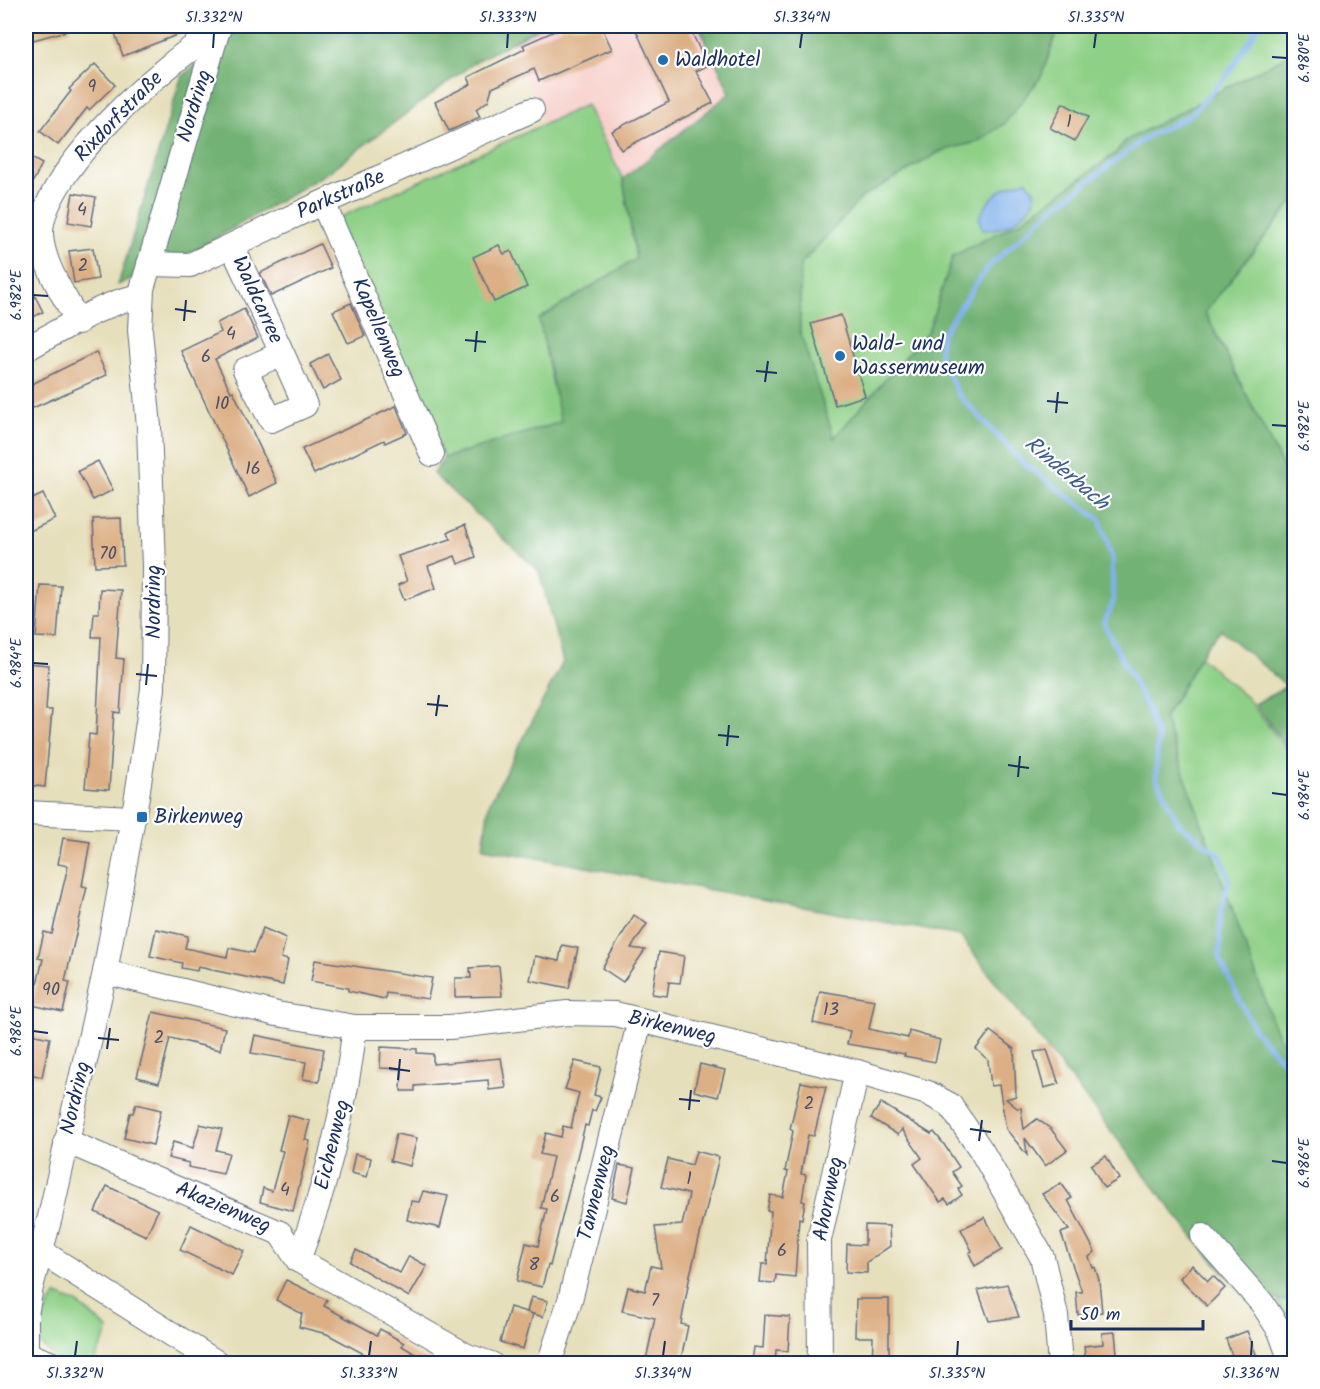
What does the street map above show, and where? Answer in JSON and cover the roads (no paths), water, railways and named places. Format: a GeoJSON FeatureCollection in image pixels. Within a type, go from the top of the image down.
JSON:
{"type":"FeatureCollection","features":[{"type":"Feature","properties":{"kind":"street","name":"Nordring"},"geometry":{"type":"LineString","coordinates":[[26,1354],[33,1246],[66,1141],[105,972],[133,818],[153,689],[155,627],[149,427],[140,330],[141,297],[219,28]]}},
{"type":"Feature","properties":{"kind":"street","name":"Rixdorfstraße"},"geometry":{"type":"LineString","coordinates":[[78,322],[44,255],[41,232],[49,201],[64,175],[85,148],[174,60],[219,28]]}},
{"type":"Feature","properties":{"kind":"street","name":"Parkstraße"},"geometry":{"type":"LineString","coordinates":[[149,264],[190,265],[531,110]]}},
{"type":"Feature","properties":{"kind":"street","name":"Kapellenweg"},"geometry":{"type":"LineString","coordinates":[[323,203],[432,454]]}},
{"type":"Feature","properties":{"kind":"street","name":"Waldcarree"},"geometry":{"type":"LineString","coordinates":[[232,246],[282,353]]}},
{"type":"Feature","properties":{"kind":"street"},"geometry":{"type":"LineString","coordinates":[[26,349],[132,297],[141,297]]}},
{"type":"Feature","properties":{"kind":"street"},"geometry":{"type":"LineString","coordinates":[[26,813],[133,818]]}},
{"type":"Feature","properties":{"kind":"street","name":"Birkenweg"},"geometry":{"type":"LineString","coordinates":[[105,972],[277,1014],[355,1027],[450,1027],[567,1013],[615,1014],[856,1072],[928,1093],[950,1105],[981,1150],[1042,1257],[1056,1315],[1060,1364]]}},
{"type":"Feature","properties":{"kind":"street","name":"Tannenweg"},"geometry":{"type":"LineString","coordinates":[[549,1364],[570,1300],[640,1020]]}},
{"type":"Feature","properties":{"kind":"street","name":"Eichenweg"},"geometry":{"type":"LineString","coordinates":[[297,1260],[316,1211],[333,1149],[348,1083],[355,1027]]}},
{"type":"Feature","properties":{"kind":"street","name":"Ahornweg"},"geometry":{"type":"LineString","coordinates":[[820,1364],[819,1240],[856,1072]]}},
{"type":"Feature","properties":{"kind":"street","name":"Akazienweg"},"geometry":{"type":"LineString","coordinates":[[66,1141],[280,1233],[297,1260],[458,1351],[491,1364]]}},
{"type":"Feature","properties":{"kind":"street"},"geometry":{"type":"LineString","coordinates":[[1203,1236],[1262,1303],[1280,1331],[1292,1364]]}},
{"type":"Feature","properties":{"kind":"street"},"geometry":{"type":"LineString","coordinates":[[33,1246],[219,1364]]}},
{"type":"Feature","properties":{"kind":"street"},"geometry":{"type":"LineString","coordinates":[[26,1354],[52,1364]]}},
{"type":"Feature","properties":{"kind":"water"},"geometry":{"type":"Polygon","coordinates":[[[1026,180],[1034,191],[1034,202],[1028,209],[1006,226],[982,230],[979,218],[992,198],[1003,189],[1026,180]]]}},
{"type":"Feature","properties":{"kind":"waterway","name":"Rinderbach"},"geometry":{"type":"LineString","coordinates":[[1259,26],[1226,77],[1190,115],[1145,138],[1051,210],[987,268],[941,335],[940,356],[958,394],[1022,462],[1100,520],[1112,558],[1113,603],[1104,624],[1146,705],[1158,739],[1156,778],[1179,824],[1220,855],[1229,879],[1220,918],[1220,960],[1255,1031],[1287,1065],[1294,1080]]}},
{"type":"Feature","properties":{"kind":"place","name":"Waldhotel"},"geometry":{"type":"Point","coordinates":[663,60]}},
{"type":"Feature","properties":{"kind":"place","name":"Wald- und Wassermuseum"},"geometry":{"type":"Point","coordinates":[840,356]}},
{"type":"Feature","properties":{"kind":"place","name":"Birkenweg"},"geometry":{"type":"Point","coordinates":[142,817]}}]}
